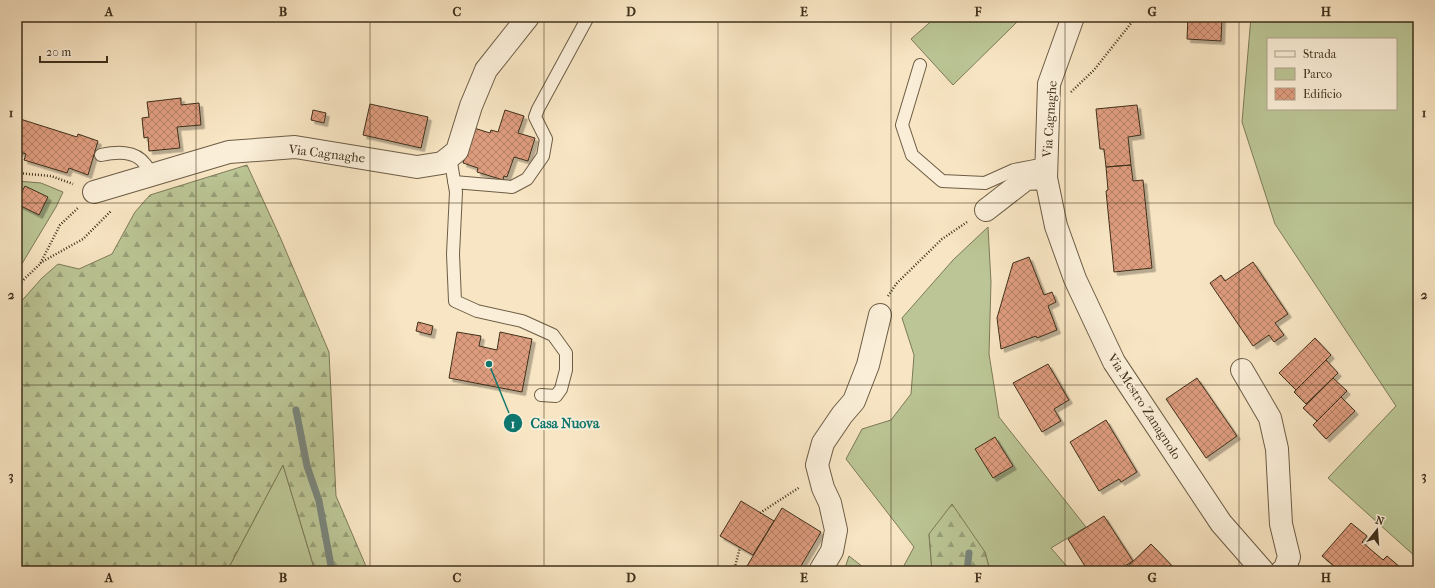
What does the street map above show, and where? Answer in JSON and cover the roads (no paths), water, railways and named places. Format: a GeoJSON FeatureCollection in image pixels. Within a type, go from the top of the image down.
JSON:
{"type":"FeatureCollection","features":[{"type":"Feature","properties":{"kind":"street"},"geometry":{"type":"LineString","coordinates":[[450,157],[457,151],[471,106],[486,70],[528,17]]}},
{"type":"Feature","properties":{"kind":"street","name":"Via Cagnaghe"},"geometry":{"type":"LineString","coordinates":[[1046,171],[1049,84],[1072,17]]}},
{"type":"Feature","properties":{"kind":"street","name":"Via Cagnaghe"},"geometry":{"type":"LineString","coordinates":[[94,192],[229,152],[295,147],[417,167],[442,163],[450,157]]}},
{"type":"Feature","properties":{"kind":"street"},"geometry":{"type":"LineString","coordinates":[[986,210],[1026,179],[1046,171]]}},
{"type":"Feature","properties":{"kind":"street","name":"Via Mestro Zanagnolo"},"geometry":{"type":"LineString","coordinates":[[1046,171],[1056,226],[1075,279],[1114,362],[1221,523],[1263,571]]}},
{"type":"Feature","properties":{"kind":"street"},"geometry":{"type":"LineString","coordinates":[[820,571],[832,551],[836,530],[830,503],[823,488],[817,465],[823,443],[842,415],[854,401],[868,365],[880,314]]}},
{"type":"Feature","properties":{"kind":"street"},"geometry":{"type":"LineString","coordinates":[[1242,370],[1270,418],[1277,449],[1281,524],[1290,557],[1282,571]]}},
{"type":"Feature","properties":{"kind":"lane"},"geometry":{"type":"LineString","coordinates":[[454,182],[512,187],[527,179],[544,156],[546,139],[535,117],[538,109],[588,17]]}},
{"type":"Feature","properties":{"kind":"lane"},"geometry":{"type":"LineString","coordinates":[[920,65],[902,125],[912,155],[942,181],[985,183],[1014,170],[1046,171]]}},
{"type":"Feature","properties":{"kind":"lane"},"geometry":{"type":"LineString","coordinates":[[101,155],[118,152],[132,154],[145,163],[150,176]]}},
{"type":"Feature","properties":{"kind":"lane"},"geometry":{"type":"LineString","coordinates":[[450,157],[456,192],[453,254],[455,301],[477,311],[522,321],[553,335],[566,353],[566,370],[561,389],[556,396],[541,395]]}},
{"type":"Feature","properties":{"kind":"waterway"},"geometry":{"type":"LineString","coordinates":[[296,410],[307,466],[319,501],[332,571]]}},
{"type":"Feature","properties":{"kind":"waterway"},"geometry":{"type":"LineString","coordinates":[[967,571],[969,553]]}},
{"type":"Feature","properties":{"kind":"place","name":"Casa Nuova"},"geometry":{"type":"Point","coordinates":[489,364]}}]}
